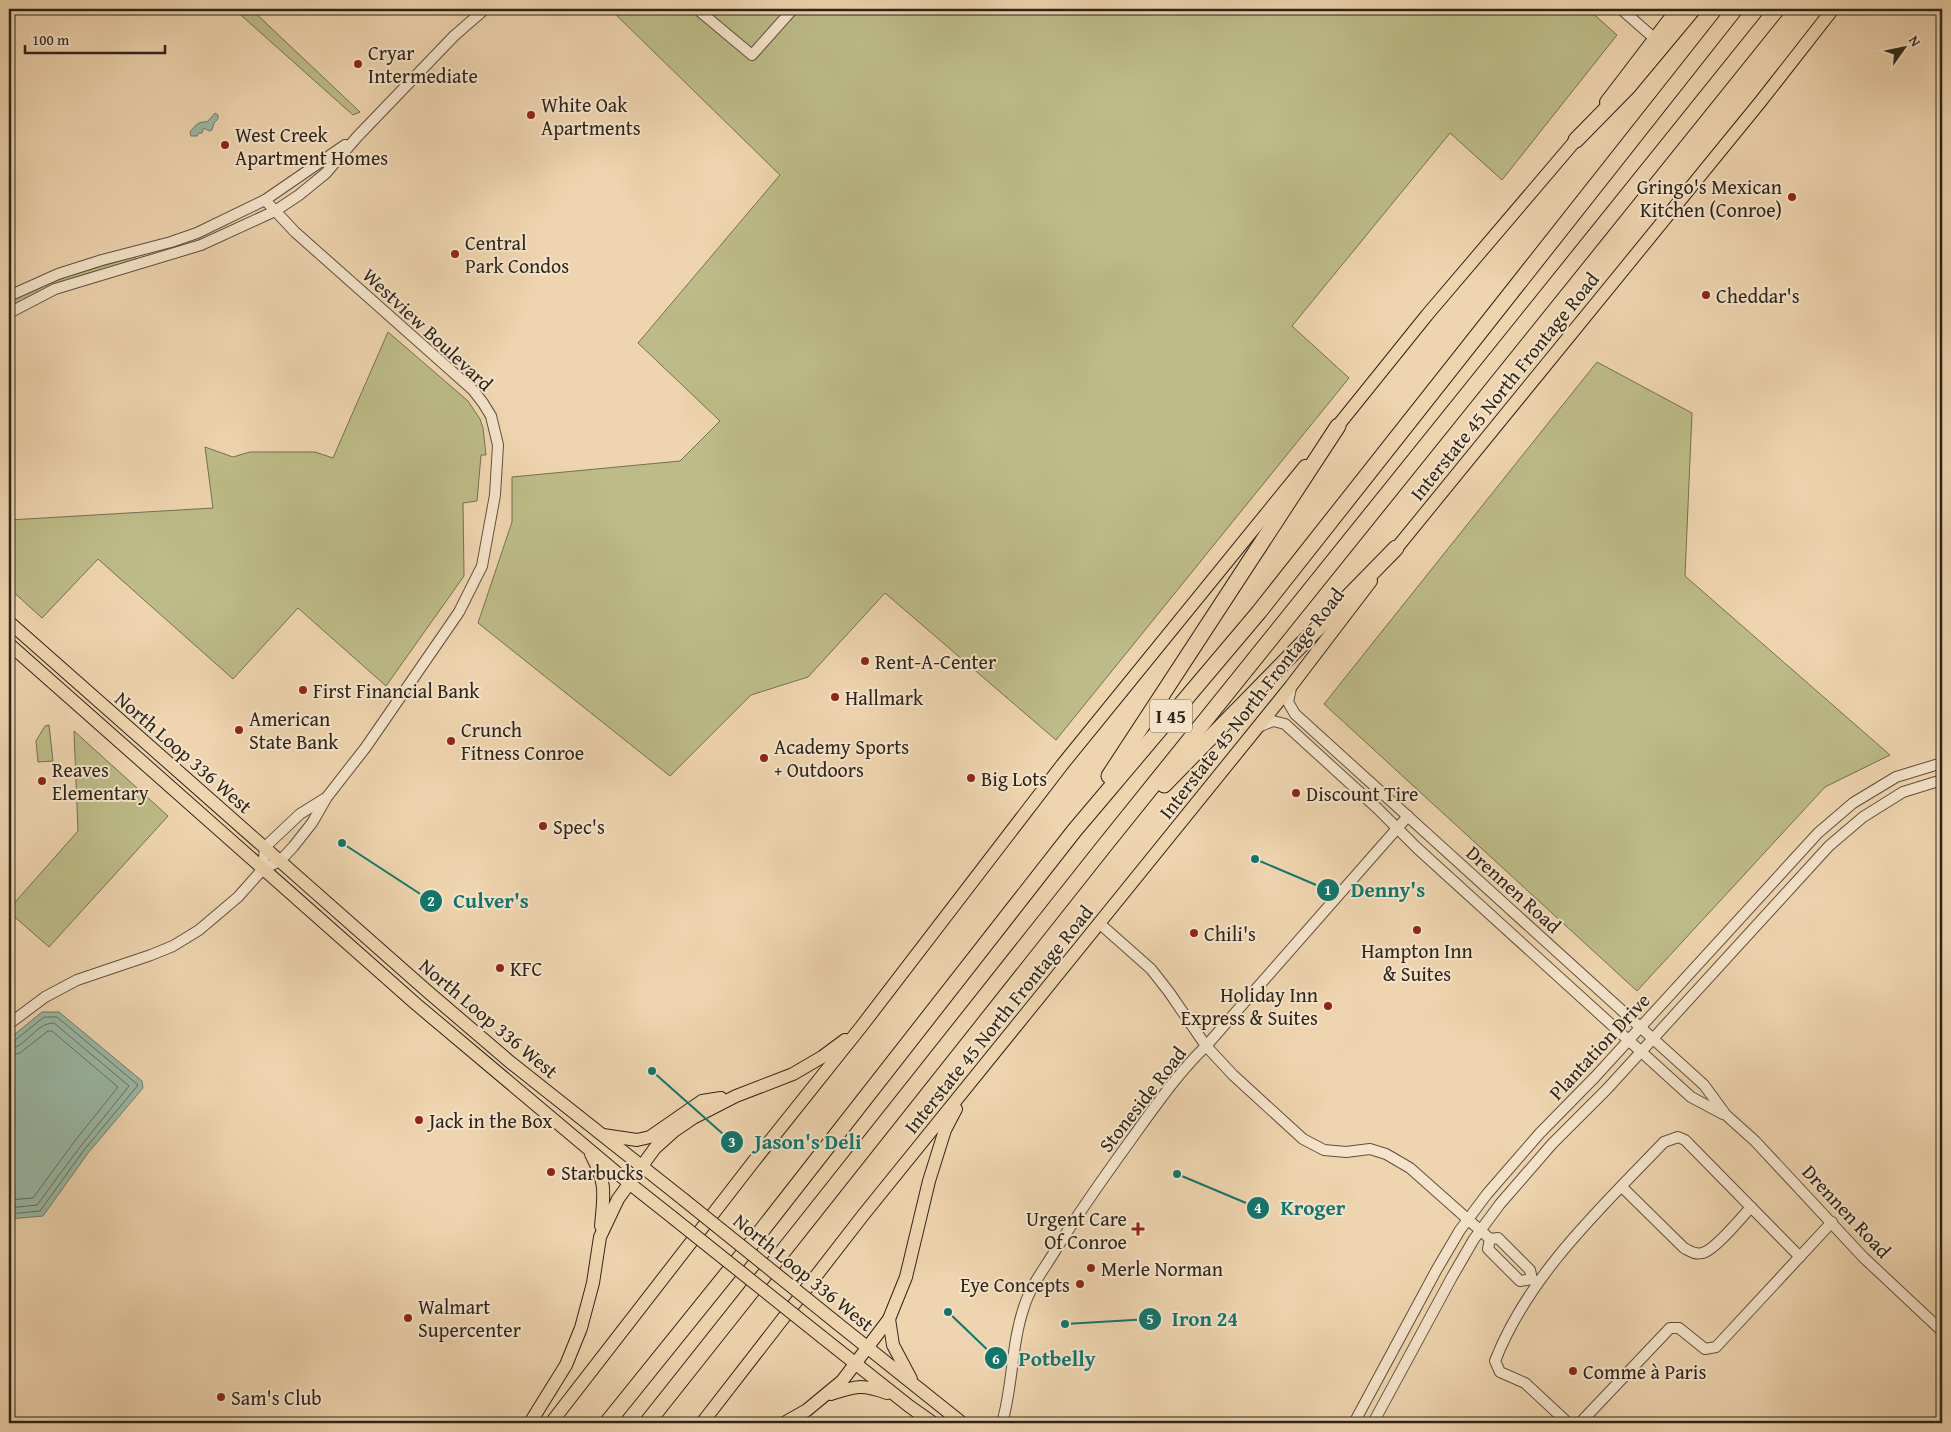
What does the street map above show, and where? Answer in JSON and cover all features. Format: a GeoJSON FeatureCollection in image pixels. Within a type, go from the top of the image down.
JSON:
{"type":"FeatureCollection","features":[{"type":"Feature","properties":{"kind":"highway"},"geometry":{"type":"LineString","coordinates":[[1576,140],[1628,87],[1693,9]]}},
{"type":"Feature","properties":{"kind":"highway","name":"I 45"},"geometry":{"type":"LineString","coordinates":[[607,1423],[748,1248],[1074,831],[1259,612],[1735,9]]}},
{"type":"Feature","properties":{"kind":"highway","name":"I 45"},"geometry":{"type":"LineString","coordinates":[[647,1423],[1105,844],[1777,9]]}},
{"type":"Feature","properties":{"kind":"highway"},"geometry":{"type":"LineString","coordinates":[[1074,831],[1338,426]]}},
{"type":"Feature","properties":{"kind":"highway"},"geometry":{"type":"LineString","coordinates":[[1105,844],[1396,548]]}},
{"type":"Feature","properties":{"kind":"main road"},"geometry":{"type":"LineString","coordinates":[[551,1423],[754,1161],[861,1027],[1062,765],[1427,315],[1576,140],[1677,9]]}},
{"type":"Feature","properties":{"kind":"main road","name":"Interstate 45 North Frontage Road"},"geometry":{"type":"LineString","coordinates":[[702,1423],[864,1214],[1291,686],[1396,548],[1755,108],[1833,9]]}},
{"type":"Feature","properties":{"kind":"main road","name":"North Loop 336 West"},"geometry":{"type":"LineString","coordinates":[[9,622],[510,1062],[962,1423]]}},
{"type":"Feature","properties":{"kind":"main road","name":"North Loop 336 West"},"geometry":{"type":"LineString","coordinates":[[9,644],[416,1004],[629,1183],[896,1396],[933,1423]]}},
{"type":"Feature","properties":{"kind":"main road"},"geometry":{"type":"LineString","coordinates":[[66,694],[78,683]]}},
{"type":"Feature","properties":{"kind":"main road"},"geometry":{"type":"LineString","coordinates":[[600,1237],[618,1199],[629,1183],[655,1148],[674,1131],[693,1118],[736,1096],[793,1074],[822,1057],[861,1027]]}},
{"type":"Feature","properties":{"kind":"main road"},"geometry":{"type":"LineString","coordinates":[[784,1423],[807,1410],[842,1381],[889,1319],[906,1277],[929,1181],[945,1130],[969,1085]]}},
{"type":"Feature","properties":{"kind":"main road"},"geometry":{"type":"LineString","coordinates":[[599,1134],[638,1140],[650,1137],[702,1102],[736,1096]]}},
{"type":"Feature","properties":{"kind":"main road"},"geometry":{"type":"LineString","coordinates":[[530,1423],[566,1365],[581,1328],[592,1283],[600,1237],[604,1193],[603,1181],[588,1147]]}},
{"type":"Feature","properties":{"kind":"main road"},"geometry":{"type":"LineString","coordinates":[[889,1319],[893,1345],[913,1383]]}},
{"type":"Feature","properties":{"kind":"main road"},"geometry":{"type":"LineString","coordinates":[[827,1395],[850,1388],[868,1387],[896,1396]]}},
{"type":"Feature","properties":{"kind":"street"},"geometry":{"type":"LineString","coordinates":[[9,312],[55,289],[201,245],[275,211],[299,195],[326,173],[357,137],[454,36],[485,9]]}},
{"type":"Feature","properties":{"kind":"street"},"geometry":{"type":"LineString","coordinates":[[697,9],[752,55],[793,9]]}},
{"type":"Feature","properties":{"kind":"street"},"geometry":{"type":"LineString","coordinates":[[1621,9],[1654,38]]}},
{"type":"Feature","properties":{"kind":"street"},"geometry":{"type":"LineString","coordinates":[[9,296],[58,274],[197,233],[266,200],[357,137]]}},
{"type":"Feature","properties":{"kind":"street","name":"Westview Boulevard"},"geometry":{"type":"LineString","coordinates":[[9,1024],[38,1002],[61,988],[91,974],[173,946],[199,930],[238,897],[263,869],[280,861],[312,823],[327,797],[366,747],[459,612],[482,566],[495,496],[498,445],[491,416],[473,390],[295,232],[266,200]]}},
{"type":"Feature","properties":{"kind":"street"},"geometry":{"type":"LineString","coordinates":[[153,247],[156,259]]}},
{"type":"Feature","properties":{"kind":"street","name":"Drennen Road"},"geometry":{"type":"LineString","coordinates":[[1291,686],[1288,702],[1294,714],[1704,1085],[1726,1115],[1755,1141],[1864,1257],[1942,1331]]}},
{"type":"Feature","properties":{"kind":"street","name":"Drennen Road"},"geometry":{"type":"LineString","coordinates":[[1257,727],[1273,721],[1285,724],[1691,1097],[1726,1115]]}},
{"type":"Feature","properties":{"kind":"street","name":"Plantation Drive"},"geometry":{"type":"LineString","coordinates":[[1354,1423],[1437,1268],[1487,1194],[1540,1133],[1629,1040],[1818,833],[1854,803],[1896,777],[1942,763]]}},
{"type":"Feature","properties":{"kind":"street"},"geometry":{"type":"LineString","coordinates":[[1908,774],[1915,789]]}},
{"type":"Feature","properties":{"kind":"street","name":"Plantation Drive"},"geometry":{"type":"LineString","coordinates":[[1373,1423],[1452,1277],[1481,1230],[1500,1204],[1552,1144],[1653,1039],[1829,846],[1863,817],[1904,792],[1942,780]]}},
{"type":"Feature","properties":{"kind":"street","name":"Westview Boulevard"},"geometry":{"type":"LineString","coordinates":[[265,847],[300,814],[327,797]]}},
{"type":"Feature","properties":{"kind":"street","name":"Stoneside Road"},"geometry":{"type":"LineString","coordinates":[[1002,1423],[1007,1407],[1011,1367],[1023,1309],[1080,1210],[1170,1085],[1189,1062],[1206,1046],[1408,816]]}},
{"type":"Feature","properties":{"kind":"street"},"geometry":{"type":"LineString","coordinates":[[263,869],[265,847]]}},
{"type":"Feature","properties":{"kind":"street"},"geometry":{"type":"LineString","coordinates":[[1099,923],[1151,969],[1206,1046],[1233,1075],[1303,1139],[1324,1150],[1346,1152],[1370,1149],[1386,1154],[1410,1168],[1490,1239]]}},
{"type":"Feature","properties":{"kind":"street"},"geometry":{"type":"LineString","coordinates":[[1565,1422],[1525,1383],[1500,1372],[1495,1361],[1535,1282],[1664,1142],[1678,1137],[1685,1140],[1800,1257]]}},
{"type":"Feature","properties":{"kind":"street"},"geometry":{"type":"LineString","coordinates":[[1622,1187],[1684,1248],[1693,1253],[1703,1253],[1712,1248],[1751,1207]]}},
{"type":"Feature","properties":{"kind":"street"},"geometry":{"type":"LineString","coordinates":[[1580,1423],[1666,1330],[1674,1327],[1679,1328],[1705,1349],[1716,1347],[1832,1222]]}},
{"type":"Feature","properties":{"kind":"street"},"geometry":{"type":"LineString","coordinates":[[1490,1239],[1498,1238],[1530,1270],[1535,1282]]}},
{"type":"Feature","properties":{"kind":"street"},"geometry":{"type":"LineString","coordinates":[[1490,1239],[1488,1249],[1505,1266],[1520,1280],[1535,1282]]}},
{"type":"Feature","properties":{"kind":"street"},"geometry":{"type":"LineString","coordinates":[[1505,1266],[1515,1255]]}},
{"type":"Feature","properties":{"kind":"shaded area"},"geometry":{"type":"Polygon","coordinates":[[[234,9],[251,9],[360,112],[353,115],[234,9]]]}},
{"type":"Feature","properties":{"kind":"shaded area"},"geometry":{"type":"Polygon","coordinates":[[[610,9],[1588,9],[1617,35],[1502,180],[1450,133],[1292,326],[1349,378],[1056,740],[885,593],[808,677],[751,695],[670,776],[478,623],[512,522],[512,477],[680,461],[720,421],[638,343],[780,175],[610,9]]]}},
{"type":"Feature","properties":{"kind":"shaded area"},"geometry":{"type":"Polygon","coordinates":[[[134,257],[139,260],[9,308],[9,302],[39,287],[134,257]]]}},
{"type":"Feature","properties":{"kind":"shaded area"},"geometry":{"type":"Polygon","coordinates":[[[388,332],[468,401],[480,419],[483,428],[486,455],[481,455],[477,501],[463,503],[464,576],[386,686],[298,608],[233,679],[98,559],[42,618],[9,588],[9,520],[213,508],[205,447],[233,457],[250,452],[315,452],[333,458],[388,332]]]}},
{"type":"Feature","properties":{"kind":"shaded area"},"geometry":{"type":"Polygon","coordinates":[[[1597,362],[1692,413],[1685,576],[1890,755],[1825,787],[1637,991],[1324,704],[1597,362]]]}},
{"type":"Feature","properties":{"kind":"shaded area"},"geometry":{"type":"Polygon","coordinates":[[[49,725],[53,761],[38,762],[36,741],[45,726],[49,725]]]}},
{"type":"Feature","properties":{"kind":"shaded area"},"geometry":{"type":"Polygon","coordinates":[[[74,731],[168,816],[49,947],[9,912],[9,909],[78,831],[74,731]]]}},
{"type":"Feature","properties":{"kind":"water"},"geometry":{"type":"Polygon","coordinates":[[[215,113],[218,115],[218,119],[214,123],[212,130],[209,131],[204,128],[202,133],[199,133],[197,136],[191,136],[190,132],[195,126],[201,122],[207,122],[215,113]]]}},
{"type":"Feature","properties":{"kind":"water"},"geometry":{"type":"Polygon","coordinates":[[[42,1012],[59,1012],[142,1081],[143,1088],[88,1153],[43,1216],[9,1219],[9,1039],[42,1012]]]}},
{"type":"Feature","properties":{"kind":"place","name":"Cryar Intermediate"},"geometry":{"type":"Point","coordinates":[358,64]}},
{"type":"Feature","properties":{"kind":"place","name":"White Oak Apartments"},"geometry":{"type":"Point","coordinates":[531,115]}},
{"type":"Feature","properties":{"kind":"place","name":"West Creek Apartment Homes"},"geometry":{"type":"Point","coordinates":[225,145]}},
{"type":"Feature","properties":{"kind":"place","name":"Gringo's Mexican Kitchen (Conroe)"},"geometry":{"type":"Point","coordinates":[1792,197]}},
{"type":"Feature","properties":{"kind":"place","name":"Central Park Condos"},"geometry":{"type":"Point","coordinates":[455,254]}},
{"type":"Feature","properties":{"kind":"place","name":"Cheddar's"},"geometry":{"type":"Point","coordinates":[1706,295]}},
{"type":"Feature","properties":{"kind":"place","name":"Rent-A-Center"},"geometry":{"type":"Point","coordinates":[865,661]}},
{"type":"Feature","properties":{"kind":"place","name":"First Financial Bank"},"geometry":{"type":"Point","coordinates":[303,690]}},
{"type":"Feature","properties":{"kind":"place","name":"Hallmark"},"geometry":{"type":"Point","coordinates":[835,697]}},
{"type":"Feature","properties":{"kind":"place","name":"American State Bank"},"geometry":{"type":"Point","coordinates":[239,730]}},
{"type":"Feature","properties":{"kind":"place","name":"Crunch Fitness Conroe"},"geometry":{"type":"Point","coordinates":[451,741]}},
{"type":"Feature","properties":{"kind":"place","name":"Academy Sports + Outdoors"},"geometry":{"type":"Point","coordinates":[764,758]}},
{"type":"Feature","properties":{"kind":"place","name":"Big Lots"},"geometry":{"type":"Point","coordinates":[971,778]}},
{"type":"Feature","properties":{"kind":"place","name":"Reaves Elementary"},"geometry":{"type":"Point","coordinates":[42,781]}},
{"type":"Feature","properties":{"kind":"place","name":"Discount Tire"},"geometry":{"type":"Point","coordinates":[1296,793]}},
{"type":"Feature","properties":{"kind":"place","name":"Spec's"},"geometry":{"type":"Point","coordinates":[543,826]}},
{"type":"Feature","properties":{"kind":"place","name":"Culver's"},"geometry":{"type":"Point","coordinates":[342,843]}},
{"type":"Feature","properties":{"kind":"place","name":"Denny's"},"geometry":{"type":"Point","coordinates":[1255,859]}},
{"type":"Feature","properties":{"kind":"place","name":"Hampton Inn & Suites"},"geometry":{"type":"Point","coordinates":[1417,930]}},
{"type":"Feature","properties":{"kind":"place","name":"Chili's"},"geometry":{"type":"Point","coordinates":[1194,933]}},
{"type":"Feature","properties":{"kind":"place","name":"KFC"},"geometry":{"type":"Point","coordinates":[500,968]}},
{"type":"Feature","properties":{"kind":"place","name":"Holiday Inn Express & Suites"},"geometry":{"type":"Point","coordinates":[1328,1006]}},
{"type":"Feature","properties":{"kind":"place","name":"Jason's Deli"},"geometry":{"type":"Point","coordinates":[652,1071]}},
{"type":"Feature","properties":{"kind":"place","name":"Jack in the Box"},"geometry":{"type":"Point","coordinates":[419,1120]}},
{"type":"Feature","properties":{"kind":"place","name":"Starbucks"},"geometry":{"type":"Point","coordinates":[551,1172]}},
{"type":"Feature","properties":{"kind":"place","name":"Kroger"},"geometry":{"type":"Point","coordinates":[1177,1174]}},
{"type":"Feature","properties":{"kind":"place","name":"Urgent Care Of Conroe"},"geometry":{"type":"Point","coordinates":[1138,1229]}},
{"type":"Feature","properties":{"kind":"place","name":"Merle Norman"},"geometry":{"type":"Point","coordinates":[1091,1268]}},
{"type":"Feature","properties":{"kind":"place","name":"Eye Concepts"},"geometry":{"type":"Point","coordinates":[1080,1284]}},
{"type":"Feature","properties":{"kind":"place","name":"Potbelly"},"geometry":{"type":"Point","coordinates":[948,1312]}},
{"type":"Feature","properties":{"kind":"place","name":"Walmart Supercenter"},"geometry":{"type":"Point","coordinates":[408,1318]}},
{"type":"Feature","properties":{"kind":"place","name":"Iron 24"},"geometry":{"type":"Point","coordinates":[1065,1324]}},
{"type":"Feature","properties":{"kind":"place","name":"Comme à Paris"},"geometry":{"type":"Point","coordinates":[1573,1371]}},
{"type":"Feature","properties":{"kind":"place","name":"Sam's Club"},"geometry":{"type":"Point","coordinates":[221,1397]}}]}
